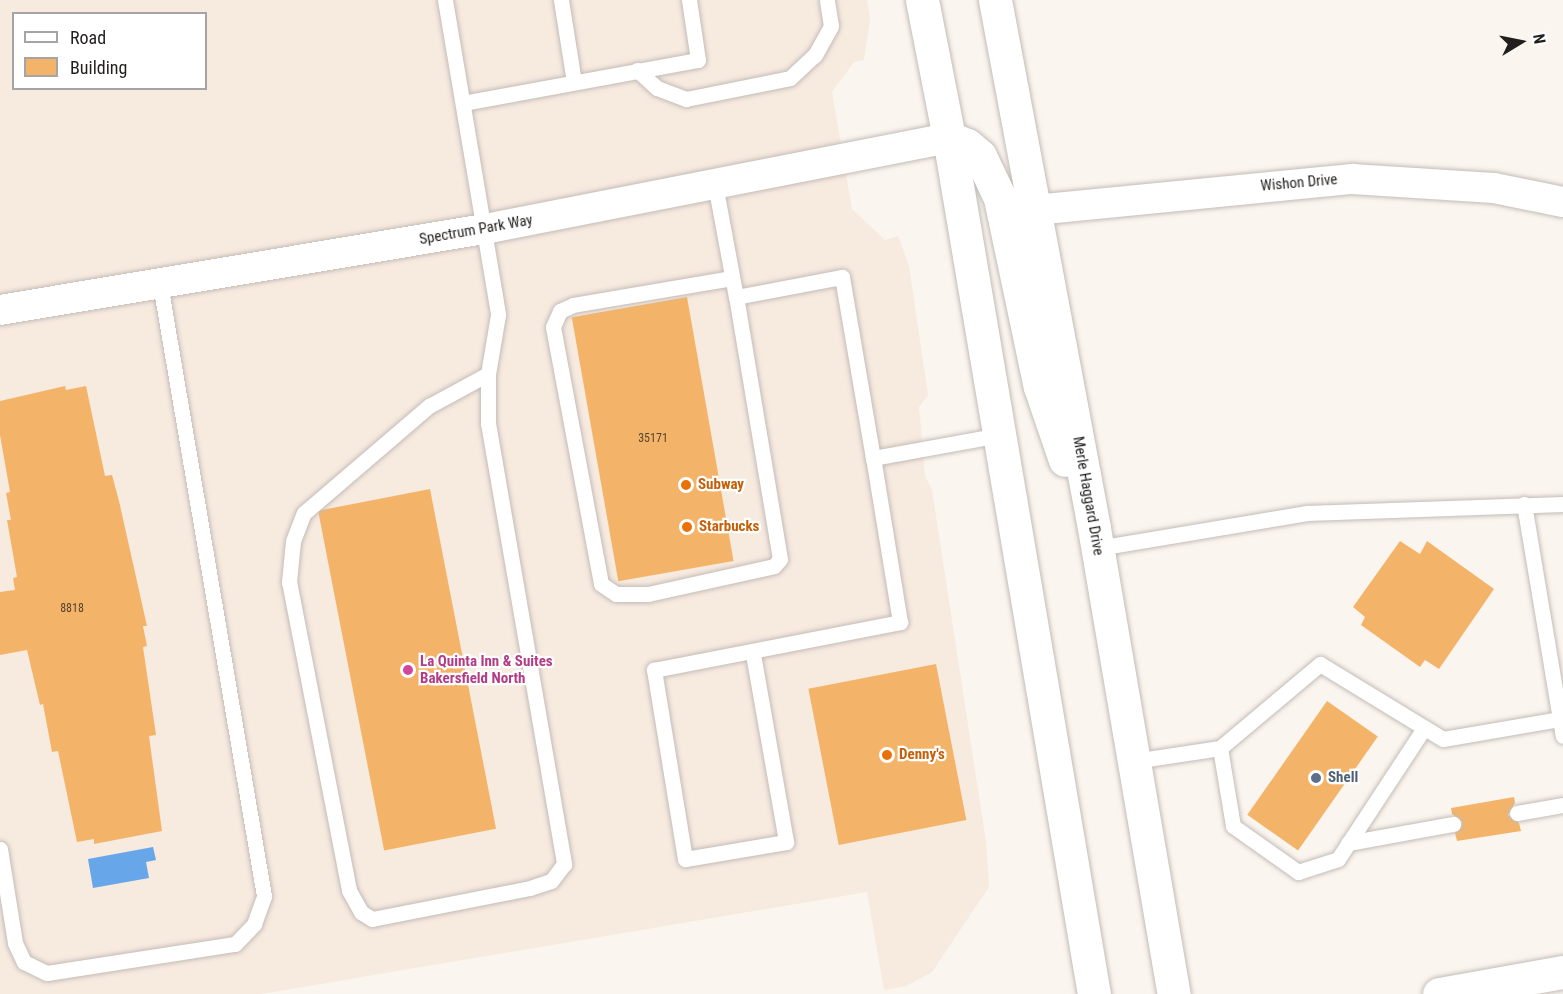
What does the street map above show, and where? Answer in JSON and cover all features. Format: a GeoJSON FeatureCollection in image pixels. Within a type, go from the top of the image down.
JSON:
{"type":"FeatureCollection","features":[{"type":"Feature","properties":{"kind":"main road"},"geometry":{"type":"LineString","coordinates":[[922,0],[949,138],[1094,994]]}},
{"type":"Feature","properties":{"kind":"main road","name":"Merle Haggard Drive"},"geometry":{"type":"LineString","coordinates":[[995,0],[1096,538],[1174,994]]}},
{"type":"Feature","properties":{"kind":"main road"},"geometry":{"type":"LineString","coordinates":[[949,138],[968,145],[980,156],[995,183],[1040,387],[1096,538]]}},
{"type":"Feature","properties":{"kind":"main road"},"geometry":{"type":"LineString","coordinates":[[1439,994],[1493,989],[1563,972]]}},
{"type":"Feature","properties":{"kind":"street","name":"Spectrum Park Way"},"geometry":{"type":"LineString","coordinates":[[0,310],[485,229],[949,138]]}},
{"type":"Feature","properties":{"kind":"street","name":"Wishon Drive"},"geometry":{"type":"LineString","coordinates":[[1035,210],[1352,179],[1494,188],[1563,202]]}},
{"type":"Feature","properties":{"kind":"lane"},"geometry":{"type":"LineString","coordinates":[[445,0],[498,315],[488,374],[488,423],[564,864],[551,881],[530,888],[372,919],[361,912],[349,890],[289,582],[293,541],[304,513],[313,505],[429,406],[488,374]]}},
{"type":"Feature","properties":{"kind":"lane"},"geometry":{"type":"LineString","coordinates":[[561,0],[574,82]]}},
{"type":"Feature","properties":{"kind":"lane"},"geometry":{"type":"LineString","coordinates":[[463,103],[698,60],[689,0]]}},
{"type":"Feature","properties":{"kind":"lane"},"geometry":{"type":"LineString","coordinates":[[637,70],[657,88],[686,99],[790,78],[815,55],[831,26],[827,0]]}},
{"type":"Feature","properties":{"kind":"lane"},"geometry":{"type":"LineString","coordinates":[[715,184],[736,297],[780,559],[774,566],[648,594],[616,594],[601,584],[553,327],[560,311],[573,305],[732,278]]}},
{"type":"Feature","properties":{"kind":"lane"},"geometry":{"type":"LineString","coordinates":[[736,297],[842,277],[900,622],[753,654],[654,670],[685,859],[786,842],[753,654]]}},
{"type":"Feature","properties":{"kind":"lane"},"geometry":{"type":"LineString","coordinates":[[0,849],[15,943],[24,962],[47,973],[235,944],[254,924],[264,896],[160,284]]}},
{"type":"Feature","properties":{"kind":"lane"},"geometry":{"type":"LineString","coordinates":[[873,458],[1000,435]]}},
{"type":"Feature","properties":{"kind":"lane"},"geometry":{"type":"LineString","coordinates":[[1524,504],[1563,736]]}},
{"type":"Feature","properties":{"kind":"lane"},"geometry":{"type":"LineString","coordinates":[[1096,538],[1307,513],[1563,504]]}},
{"type":"Feature","properties":{"kind":"lane"},"geometry":{"type":"LineString","coordinates":[[1134,761],[1220,748],[1320,664],[1443,739],[1560,719]]}},
{"type":"Feature","properties":{"kind":"lane"},"geometry":{"type":"LineString","coordinates":[[1220,748],[1233,826],[1298,872],[1338,859],[1424,728]]}},
{"type":"Feature","properties":{"kind":"lane"},"geometry":{"type":"LineString","coordinates":[[1517,813],[1563,804]]}},
{"type":"Feature","properties":{"kind":"lane"},"geometry":{"type":"LineString","coordinates":[[1348,843],[1453,824]]}},
{"type":"Feature","properties":{"kind":"shaded area"},"geometry":{"type":"Polygon","coordinates":[[[0,0],[867,0],[870,19],[864,60],[854,62],[832,92],[852,209],[885,240],[898,236],[909,266],[928,395],[919,407],[925,476],[932,490],[986,842],[989,887],[932,972],[906,986],[884,990],[867,892],[261,994],[0,994],[0,0]]]}},
{"type":"Feature","properties":{"kind":"water"},"geometry":{"type":"Polygon","coordinates":[[[153,847],[156,860],[146,862],[149,878],[93,888],[88,859],[153,847]]]}},
{"type":"Feature","properties":{"kind":"building"},"geometry":{"type":"Polygon","coordinates":[[[687,297],[734,561],[618,581],[572,317],[687,297]]]}},
{"type":"Feature","properties":{"kind":"building"},"geometry":{"type":"Polygon","coordinates":[[[65,386],[66,390],[86,386],[105,476],[112,475],[119,501],[147,626],[143,626],[147,646],[143,647],[156,735],[149,736],[162,831],[94,844],[94,839],[77,842],[58,751],[52,752],[43,704],[40,705],[27,650],[0,655],[0,592],[15,590],[13,578],[17,577],[7,520],[11,520],[6,493],[10,492],[0,435],[0,401],[65,386]]]}},
{"type":"Feature","properties":{"kind":"building","name":"La Quinta Inn & Suites Bakersfield North"},"geometry":{"type":"Polygon","coordinates":[[[430,489],[496,829],[384,850],[318,511],[430,489]]]}},
{"type":"Feature","properties":{"kind":"building"},"geometry":{"type":"Polygon","coordinates":[[[1400,541],[1420,554],[1427,541],[1494,589],[1439,669],[1425,660],[1420,667],[1361,625],[1365,617],[1353,607],[1400,541]]]}},
{"type":"Feature","properties":{"kind":"building","name":"Denny's"},"geometry":{"type":"Polygon","coordinates":[[[936,664],[966,820],[839,845],[808,689],[936,664]]]}},
{"type":"Feature","properties":{"kind":"building"},"geometry":{"type":"Polygon","coordinates":[[[1327,701],[1378,737],[1298,850],[1247,815],[1327,701]]]}},
{"type":"Feature","properties":{"kind":"building"},"geometry":{"type":"Polygon","coordinates":[[[1514,797],[1515,803],[1508,815],[1519,823],[1521,831],[1457,841],[1455,833],[1462,822],[1452,814],[1451,808],[1514,797]]]}},
{"type":"Feature","properties":{"kind":"place","name":"Subway"},"geometry":{"type":"Point","coordinates":[686,485]}},
{"type":"Feature","properties":{"kind":"place","name":"Starbucks"},"geometry":{"type":"Point","coordinates":[687,527]}},
{"type":"Feature","properties":{"kind":"place","name":"La Quinta Inn & Suites Bakersfield North"},"geometry":{"type":"Point","coordinates":[408,670]}},
{"type":"Feature","properties":{"kind":"place","name":"Denny's"},"geometry":{"type":"Point","coordinates":[887,755]}},
{"type":"Feature","properties":{"kind":"place","name":"Shell"},"geometry":{"type":"Point","coordinates":[1316,778]}}]}
